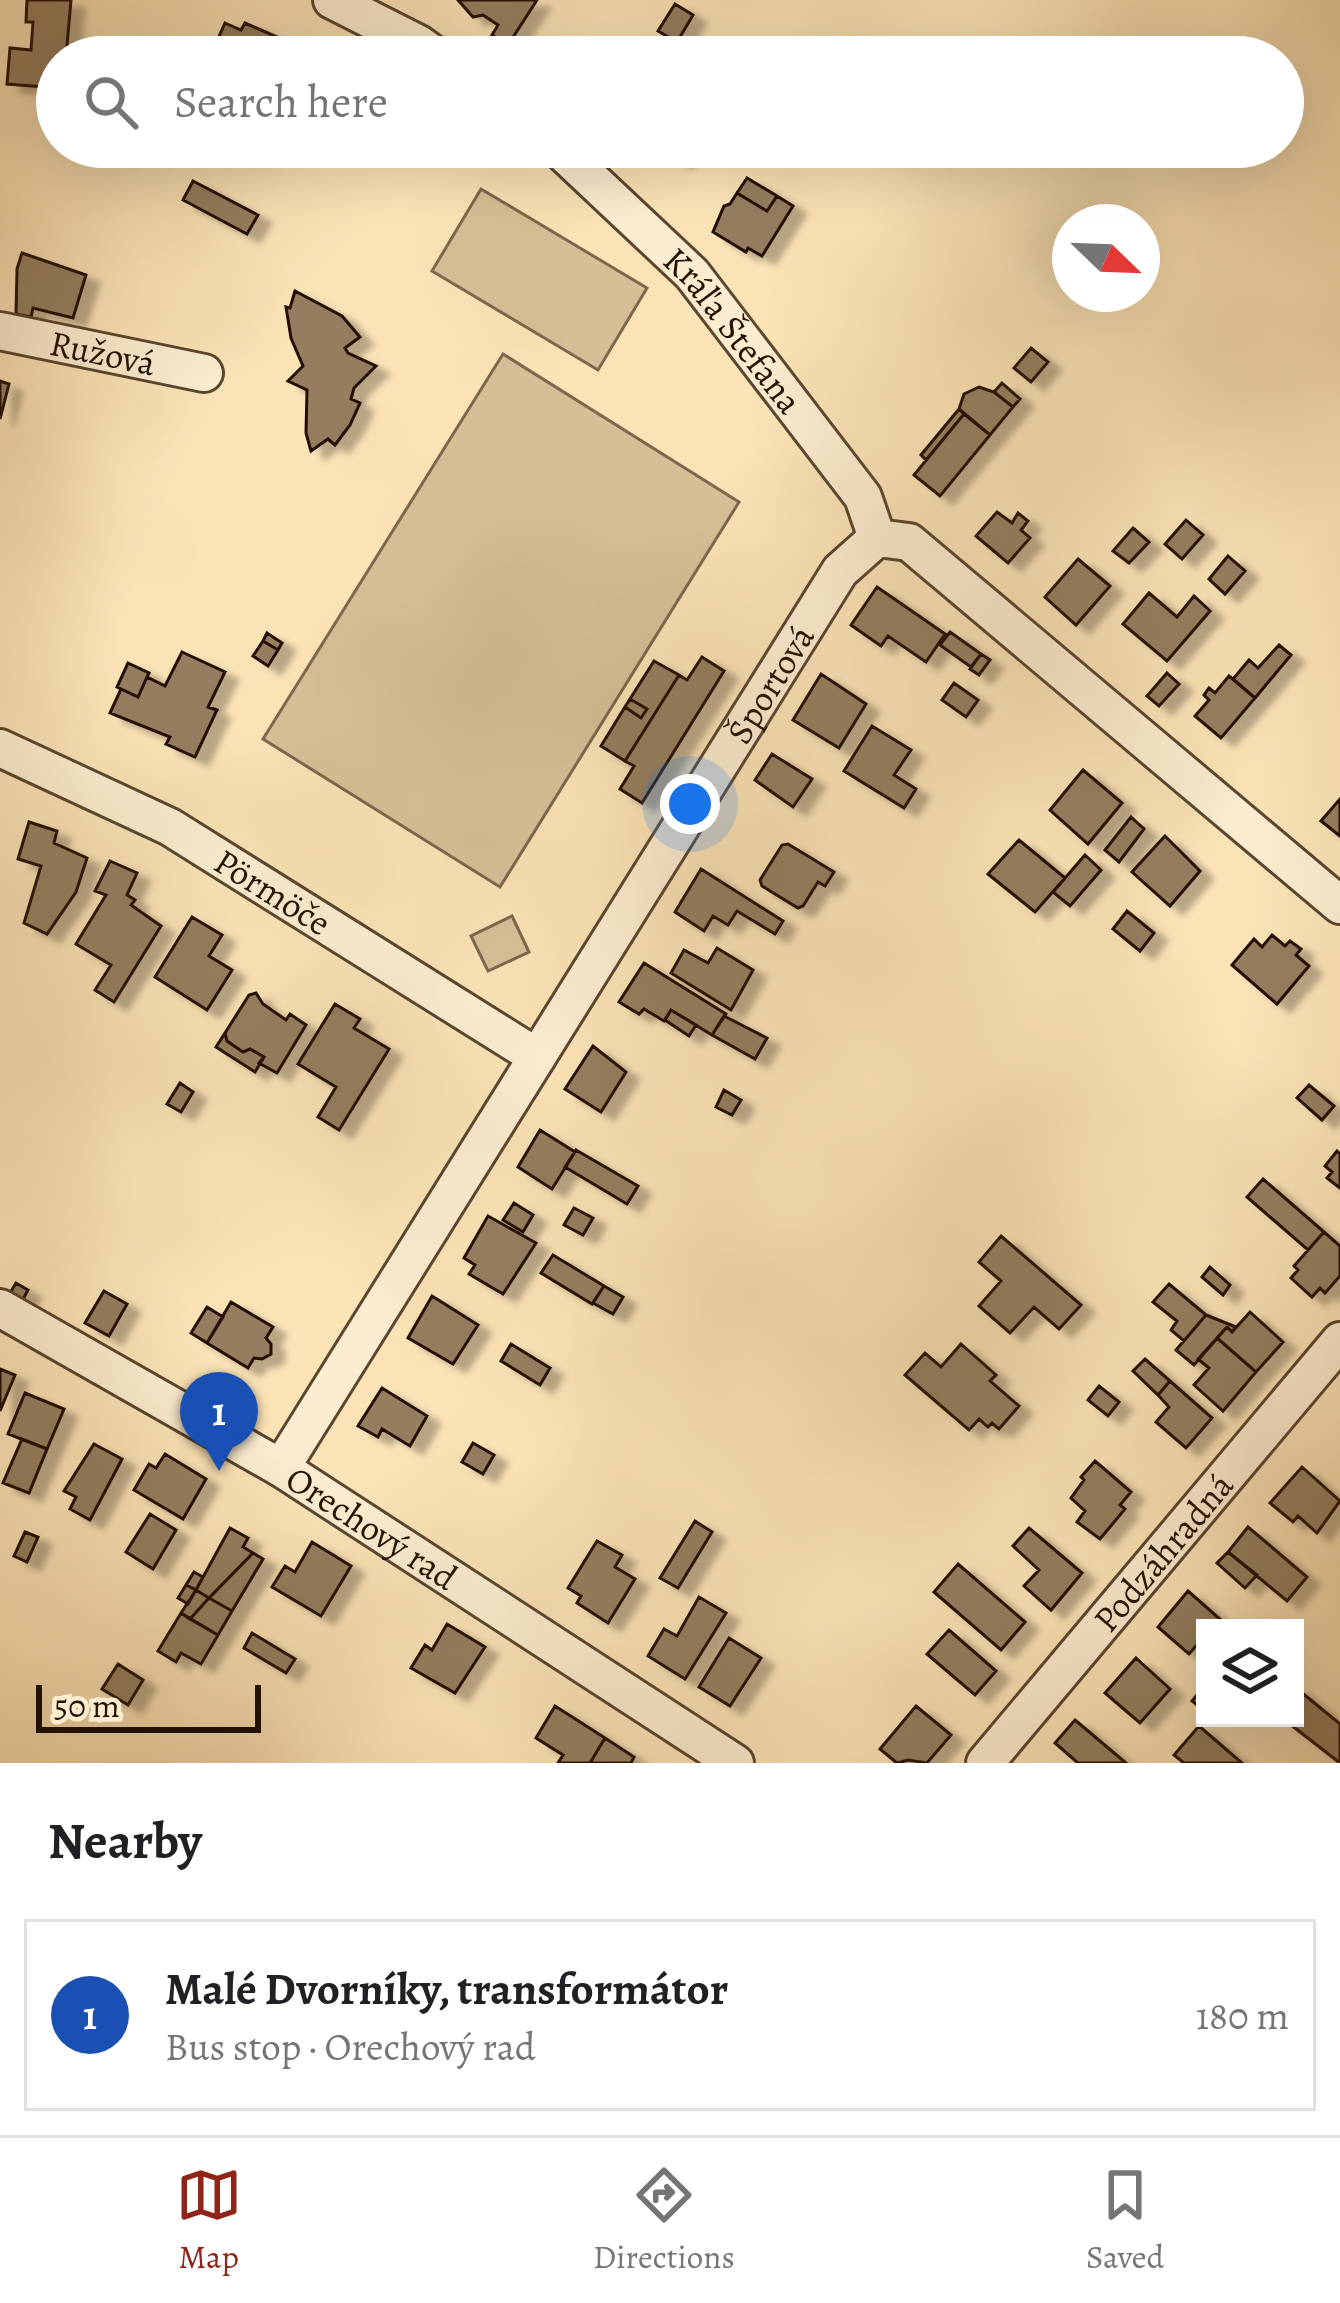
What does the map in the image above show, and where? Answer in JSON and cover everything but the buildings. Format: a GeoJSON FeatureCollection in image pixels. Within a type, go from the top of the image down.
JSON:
{"type":"FeatureCollection","features":[{"type":"Feature","properties":{"kind":"street"},"geometry":{"type":"LineString","coordinates":[[332,0],[403,36]]}},
{"type":"Feature","properties":{"kind":"street","name":"Kráľa Štefana"},"geometry":{"type":"LineString","coordinates":[[579,168],[692,274],[862,497],[878,538]]}},
{"type":"Feature","properties":{"kind":"street","name":"Ružová"},"geometry":{"type":"LineString","coordinates":[[0,332],[204,373]]}},
{"type":"Feature","properties":{"kind":"street"},"geometry":{"type":"LineString","coordinates":[[878,538],[909,542],[1340,905]]}},
{"type":"Feature","properties":{"kind":"street","name":"Športová"},"geometry":{"type":"LineString","coordinates":[[281,1468],[840,572],[878,538]]}},
{"type":"Feature","properties":{"kind":"street","name":"Pörmöče"},"geometry":{"type":"LineString","coordinates":[[0,748],[170,827],[537,1057]]}},
{"type":"Feature","properties":{"kind":"street","name":"Orechový rad"},"geometry":{"type":"LineString","coordinates":[[0,1307],[281,1468],[736,1763]]}},
{"type":"Feature","properties":{"kind":"street","name":"Podzáhradná"},"geometry":{"type":"LineString","coordinates":[[985,1763],[1340,1342]]}},
{"type":"Feature","properties":{"kind":"shaded area"},"geometry":{"type":"Polygon","coordinates":[[[481,189],[647,288],[598,370],[432,271],[481,189]]]}},
{"type":"Feature","properties":{"kind":"shaded area"},"geometry":{"type":"Polygon","coordinates":[[[503,354],[739,502],[500,887],[263,739],[503,354]]]}},
{"type":"Feature","properties":{"kind":"shaded area"},"geometry":{"type":"Polygon","coordinates":[[[512,916],[529,952],[488,971],[471,936],[512,916]]]}},
{"type":"Feature","properties":{"kind":"place","name":"Malé Dvorníky, transformátor"},"geometry":{"type":"Point","coordinates":[219,1471]}}]}
